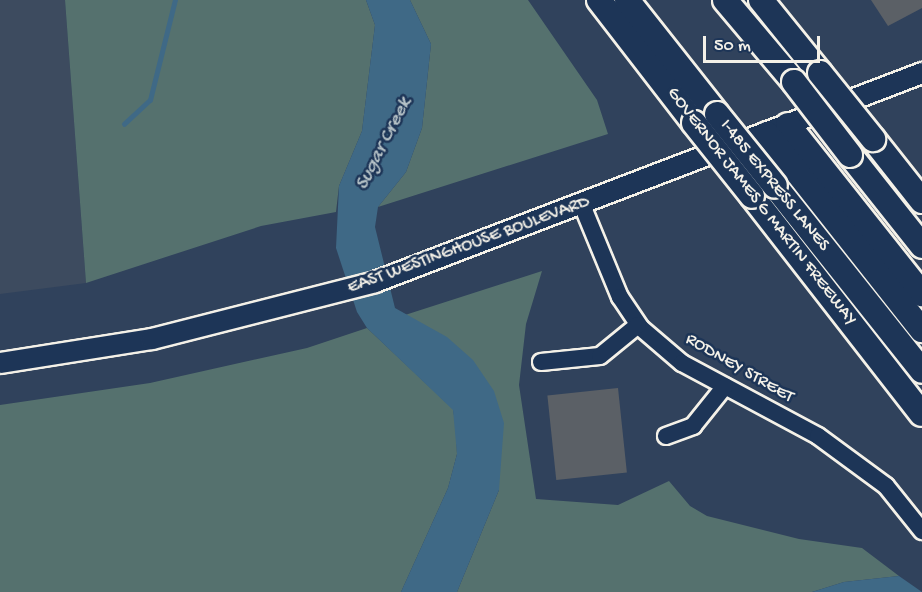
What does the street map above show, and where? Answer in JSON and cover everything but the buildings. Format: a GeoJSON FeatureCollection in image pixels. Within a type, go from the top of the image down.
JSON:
{"type":"FeatureCollection","features":[{"type":"Feature","properties":{"kind":"highway","name":"GOVERNOR JAMES G MARTIN FREEWAY"},"geometry":{"type":"LineString","coordinates":[[599,0],[922,414]]}},
{"type":"Feature","properties":{"kind":"highway","name":"I-485 EXPRESS LANES"},"geometry":{"type":"LineString","coordinates":[[627,0],[922,371]]}},
{"type":"Feature","properties":{"kind":"highway"},"geometry":{"type":"LineString","coordinates":[[725,0],[794,82],[922,246]]}},
{"type":"Feature","properties":{"kind":"highway"},"geometry":{"type":"LineString","coordinates":[[761,0],[922,201]]}},
{"type":"Feature","properties":{"kind":"highway"},"geometry":{"type":"LineString","coordinates":[[777,130],[922,294]]}},
{"type":"Feature","properties":{"kind":"highway"},"geometry":{"type":"LineString","coordinates":[[777,130],[922,330]]}},
{"type":"Feature","properties":{"kind":"main road","name":"EAST WESTINGHOUSE BOULEVARD"},"geometry":{"type":"LineString","coordinates":[[0,363],[77,353],[244,319],[428,264],[922,73]]}},
{"type":"Feature","properties":{"kind":"street","name":"RODNEY STREET"},"geometry":{"type":"LineString","coordinates":[[582,205],[620,297],[638,324],[682,363],[819,436],[885,486],[922,531]]}},
{"type":"Feature","properties":{"kind":"street"},"geometry":{"type":"LineString","coordinates":[[541,362],[600,356],[638,324]]}},
{"type":"Feature","properties":{"kind":"street"},"geometry":{"type":"LineString","coordinates":[[666,436],[693,426],[725,386]]}},
{"type":"Feature","properties":{"kind":"shaded area"},"geometry":{"type":"Polygon","coordinates":[[[0,0],[65,0],[86,283],[0,294],[0,0]]]}},
{"type":"Feature","properties":{"kind":"green space"},"geometry":{"type":"Polygon","coordinates":[[[65,0],[366,0],[375,25],[362,131],[339,186],[336,212],[261,226],[86,283],[65,0]]]}},
{"type":"Feature","properties":{"kind":"green space"},"geometry":{"type":"Polygon","coordinates":[[[410,0],[528,0],[597,100],[608,134],[378,207],[406,172],[422,128],[431,44],[410,0]]]}},
{"type":"Feature","properties":{"kind":"green space"},"geometry":{"type":"Polygon","coordinates":[[[542,271],[526,324],[519,385],[536,499],[618,505],[669,481],[690,506],[707,516],[799,539],[862,548],[899,576],[844,582],[812,592],[457,592],[499,490],[405,315],[542,271]]]}},
{"type":"Feature","properties":{"kind":"green space"},"geometry":{"type":"Polygon","coordinates":[[[367,328],[453,409],[456,428],[457,454],[448,488],[401,592],[0,592],[0,405],[150,383],[307,348],[367,328]]]}},
{"type":"Feature","properties":{"kind":"water","name":"Sugar Creek"},"geometry":{"type":"Polygon","coordinates":[[[366,0],[410,0],[431,44],[422,128],[406,172],[378,207],[375,227],[395,308],[447,337],[473,360],[494,391],[504,423],[499,490],[457,592],[401,592],[448,488],[457,454],[453,410],[367,328],[357,312],[336,248],[339,186],[362,131],[375,25],[366,0]]]}},
{"type":"Feature","properties":{"kind":"water"},"geometry":{"type":"Polygon","coordinates":[[[899,576],[922,592],[812,592],[844,582],[899,576]]]}},
{"type":"Feature","properties":{"kind":"waterway"},"geometry":{"type":"LineString","coordinates":[[124,124],[150,100],[175,0]]}}]}
